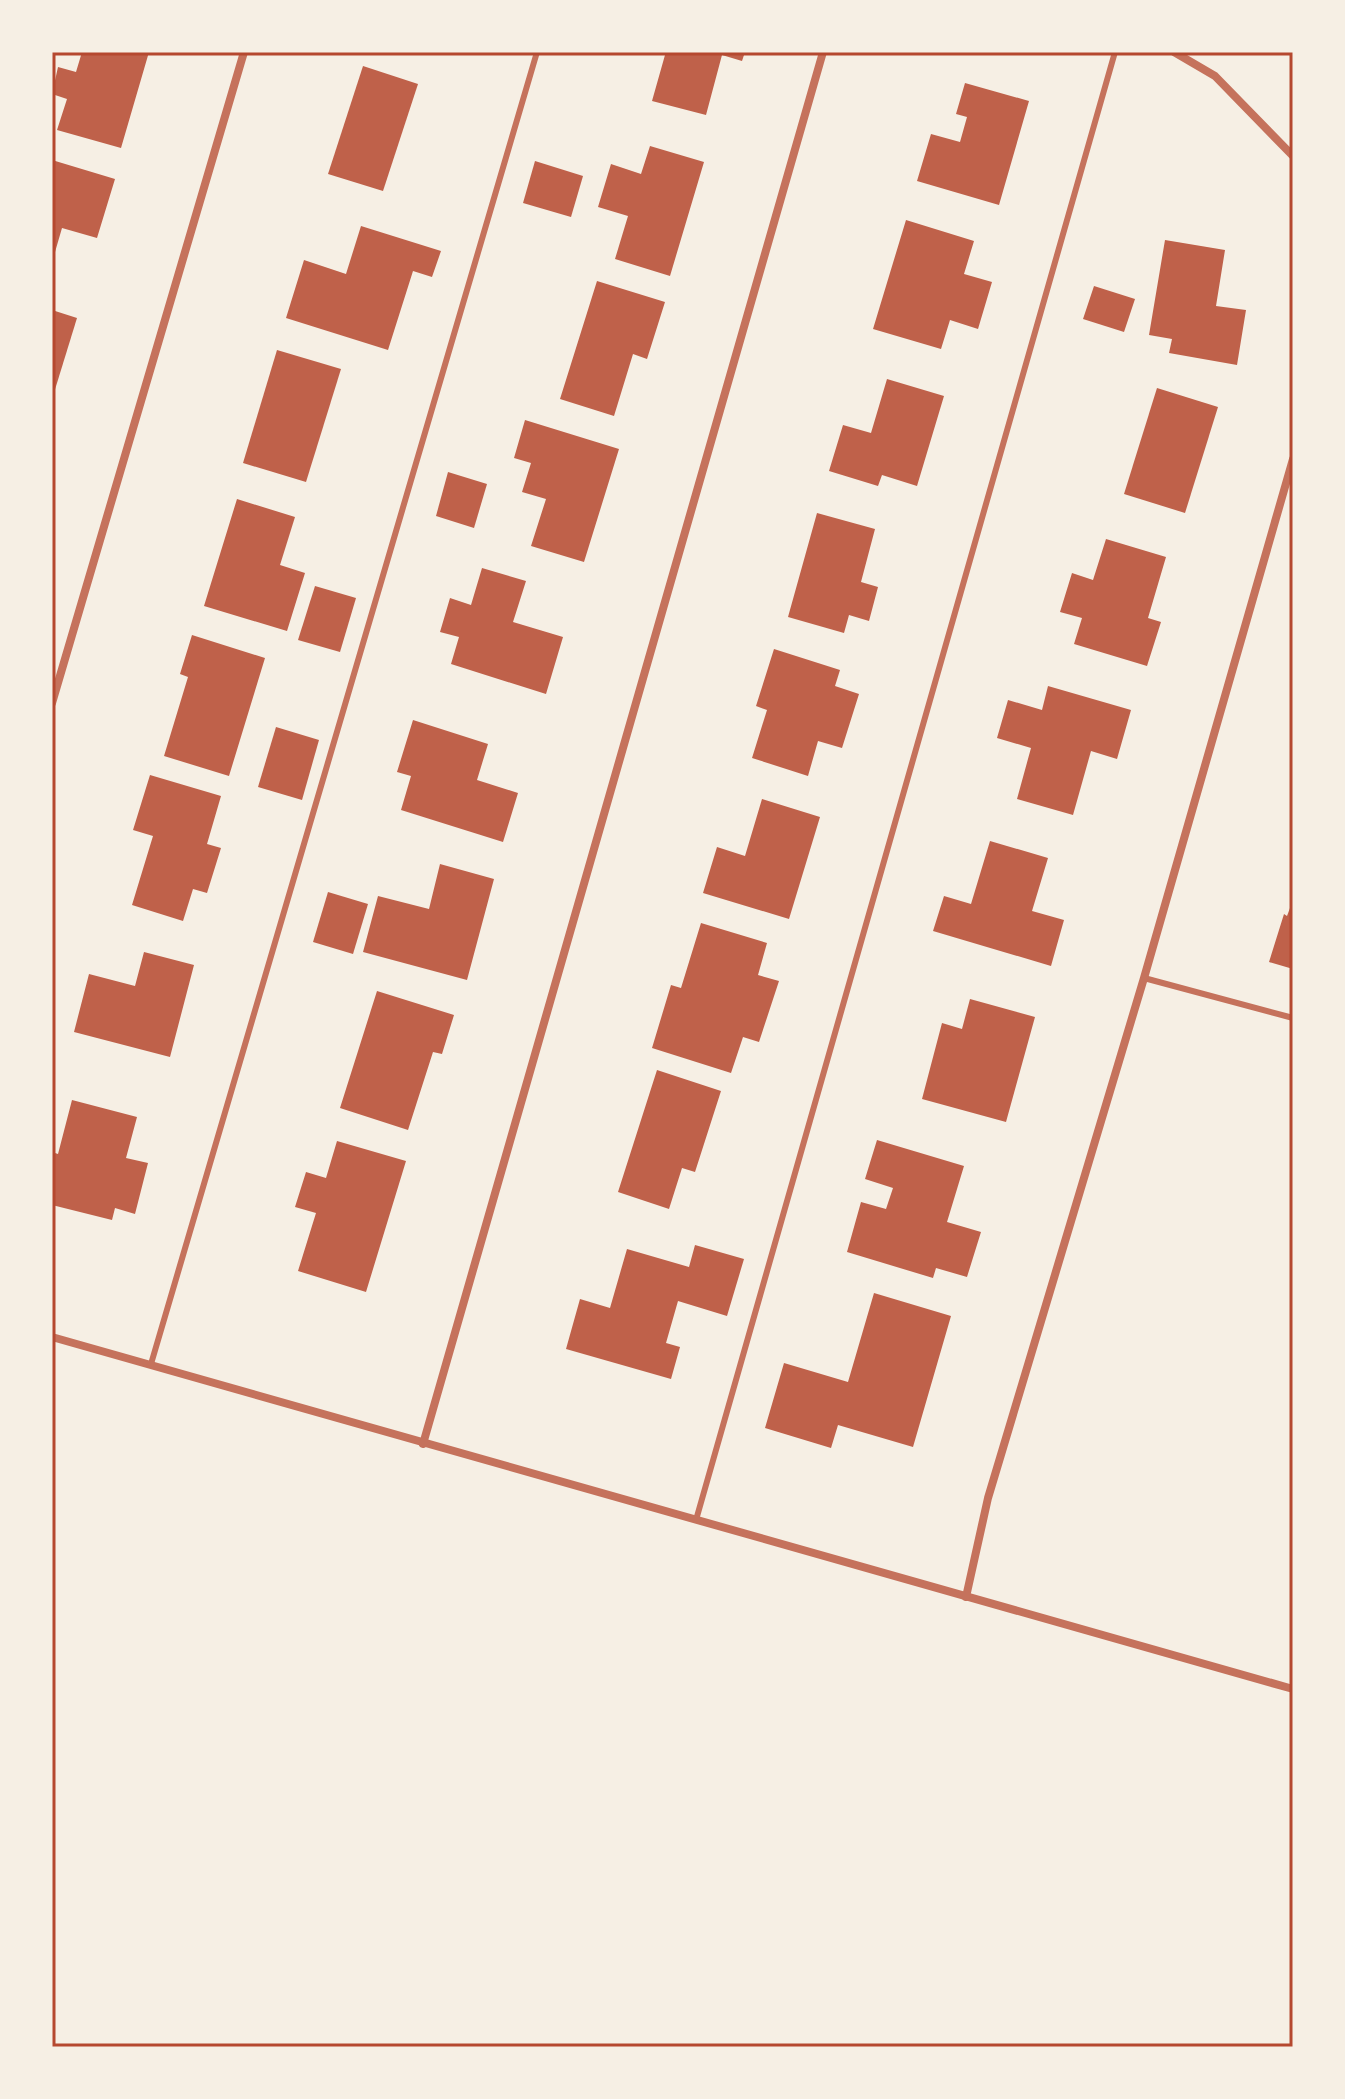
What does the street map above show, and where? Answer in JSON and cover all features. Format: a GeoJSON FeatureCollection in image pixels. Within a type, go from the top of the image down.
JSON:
{"type":"FeatureCollection","features":[{"type":"Feature","properties":{"kind":"street"},"geometry":{"type":"LineString","coordinates":[[52,703],[244,52]]}},
{"type":"Feature","properties":{"kind":"street"},"geometry":{"type":"LineString","coordinates":[[423,1444],[823,52]]}},
{"type":"Feature","properties":{"kind":"street"},"geometry":{"type":"LineString","coordinates":[[1174,52],[1215,76],[1293,156]]}},
{"type":"Feature","properties":{"kind":"street"},"geometry":{"type":"LineString","coordinates":[[966,1597],[988,1498],[1144,978],[1293,459]]}},
{"type":"Feature","properties":{"kind":"street"},"geometry":{"type":"LineString","coordinates":[[52,1337],[1293,1689]]}},
{"type":"Feature","properties":{"kind":"lane"},"geometry":{"type":"LineString","coordinates":[[151,1364],[537,52]]}},
{"type":"Feature","properties":{"kind":"lane"},"geometry":{"type":"LineString","coordinates":[[696,1520],[1115,52]]}},
{"type":"Feature","properties":{"kind":"lane"},"geometry":{"type":"LineString","coordinates":[[1144,978],[1293,1018]]}},
{"type":"Feature","properties":{"kind":"building"},"geometry":{"type":"Polygon","coordinates":[[[82,52],[149,52],[121,148],[57,130],[67,99],[52,94],[58,67],[76,72],[82,52]]]}},
{"type":"Feature","properties":{"kind":"building"},"geometry":{"type":"Polygon","coordinates":[[[658,52],[745,52],[742,61],[722,55],[706,115],[652,101],[665,55],[658,52]]]}},
{"type":"Feature","properties":{"kind":"building"},"geometry":{"type":"Polygon","coordinates":[[[363,66],[418,84],[383,191],[328,174],[363,66]]]}},
{"type":"Feature","properties":{"kind":"building"},"geometry":{"type":"Polygon","coordinates":[[[965,83],[1029,101],[999,205],[917,181],[931,134],[960,142],[967,117],[956,114],[965,83]]]}},
{"type":"Feature","properties":{"kind":"building"},"geometry":{"type":"Polygon","coordinates":[[[650,146],[704,162],[670,276],[615,259],[628,216],[598,207],[611,164],[641,174],[650,146]]]}},
{"type":"Feature","properties":{"kind":"building"},"geometry":{"type":"Polygon","coordinates":[[[52,160],[115,179],[97,238],[62,228],[53,259],[52,160]]]}},
{"type":"Feature","properties":{"kind":"building"},"geometry":{"type":"Polygon","coordinates":[[[535,161],[583,176],[571,217],[523,203],[535,161]]]}},
{"type":"Feature","properties":{"kind":"building"},"geometry":{"type":"Polygon","coordinates":[[[906,220],[974,241],[964,274],[992,282],[978,329],[950,320],[941,349],[873,329],[906,220]]]}},
{"type":"Feature","properties":{"kind":"building"},"geometry":{"type":"Polygon","coordinates":[[[361,226],[441,251],[432,277],[413,271],[388,350],[286,318],[304,260],[346,274],[361,226]]]}},
{"type":"Feature","properties":{"kind":"building"},"geometry":{"type":"Polygon","coordinates":[[[1165,240],[1225,250],[1216,306],[1246,310],[1237,365],[1169,353],[1172,339],[1149,335],[1165,240]]]}},
{"type":"Feature","properties":{"kind":"building"},"geometry":{"type":"Polygon","coordinates":[[[597,281],[665,302],[647,359],[633,354],[614,416],[560,399],[597,281]]]}},
{"type":"Feature","properties":{"kind":"building"},"geometry":{"type":"Polygon","coordinates":[[[1094,286],[1135,299],[1124,332],[1083,319],[1094,286]]]}},
{"type":"Feature","properties":{"kind":"building"},"geometry":{"type":"Polygon","coordinates":[[[52,310],[77,318],[53,396],[52,396],[52,310]]]}},
{"type":"Feature","properties":{"kind":"building"},"geometry":{"type":"Polygon","coordinates":[[[277,350],[341,369],[306,482],[243,463],[277,350]]]}},
{"type":"Feature","properties":{"kind":"building"},"geometry":{"type":"Polygon","coordinates":[[[887,379],[944,396],[917,486],[882,475],[878,486],[829,471],[843,425],[871,433],[887,379]]]}},
{"type":"Feature","properties":{"kind":"building"},"geometry":{"type":"Polygon","coordinates":[[[1157,388],[1218,407],[1185,513],[1124,494],[1157,388]]]}},
{"type":"Feature","properties":{"kind":"building"},"geometry":{"type":"Polygon","coordinates":[[[525,420],[619,449],[584,562],[531,546],[546,499],[522,492],[531,463],[514,458],[525,420]]]}},
{"type":"Feature","properties":{"kind":"building"},"geometry":{"type":"Polygon","coordinates":[[[448,472],[487,484],[474,528],[436,516],[448,472]]]}},
{"type":"Feature","properties":{"kind":"building"},"geometry":{"type":"Polygon","coordinates":[[[237,499],[295,517],[280,565],[305,573],[287,631],[204,606],[237,499]]]}},
{"type":"Feature","properties":{"kind":"building"},"geometry":{"type":"Polygon","coordinates":[[[817,513],[875,529],[861,582],[878,587],[869,621],[849,615],[844,633],[788,617],[817,513]]]}},
{"type":"Feature","properties":{"kind":"building"},"geometry":{"type":"Polygon","coordinates":[[[1106,539],[1166,557],[1148,618],[1161,622],[1147,666],[1074,644],[1082,618],[1060,612],[1072,573],[1093,580],[1106,539]]]}},
{"type":"Feature","properties":{"kind":"building"},"geometry":{"type":"Polygon","coordinates":[[[482,568],[526,581],[513,622],[563,637],[546,694],[451,664],[459,637],[440,632],[450,598],[471,605],[482,568]]]}},
{"type":"Feature","properties":{"kind":"building"},"geometry":{"type":"Polygon","coordinates":[[[315,586],[356,598],[340,652],[298,640],[315,586]]]}},
{"type":"Feature","properties":{"kind":"building"},"geometry":{"type":"Polygon","coordinates":[[[192,635],[265,658],[229,776],[164,756],[188,677],[180,674],[192,635]]]}},
{"type":"Feature","properties":{"kind":"building"},"geometry":{"type":"Polygon","coordinates":[[[774,649],[840,670],[835,686],[859,694],[842,748],[818,741],[808,776],[752,758],[767,710],[756,706],[774,649]]]}},
{"type":"Feature","properties":{"kind":"building"},"geometry":{"type":"Polygon","coordinates":[[[1048,686],[1131,710],[1117,759],[1091,751],[1073,815],[1017,799],[1031,748],[997,738],[1008,700],[1042,710],[1048,686]]]}},
{"type":"Feature","properties":{"kind":"building"},"geometry":{"type":"Polygon","coordinates":[[[413,720],[488,744],[477,780],[518,793],[503,842],[401,810],[411,776],[397,772],[413,720]]]}},
{"type":"Feature","properties":{"kind":"building"},"geometry":{"type":"Polygon","coordinates":[[[276,727],[319,740],[302,800],[258,787],[276,727]]]}},
{"type":"Feature","properties":{"kind":"building"},"geometry":{"type":"Polygon","coordinates":[[[150,775],[221,796],[207,844],[221,848],[207,893],[193,889],[183,921],[132,905],[153,836],[133,830],[150,775]]]}},
{"type":"Feature","properties":{"kind":"building"},"geometry":{"type":"Polygon","coordinates":[[[762,799],[820,817],[789,919],[703,893],[717,847],[745,856],[762,799]]]}},
{"type":"Feature","properties":{"kind":"building"},"geometry":{"type":"Polygon","coordinates":[[[990,841],[1048,858],[1032,911],[1064,920],[1051,966],[933,931],[944,896],[971,904],[990,841]]]}},
{"type":"Feature","properties":{"kind":"building"},"geometry":{"type":"Polygon","coordinates":[[[440,864],[494,879],[467,980],[363,952],[378,896],[429,909],[440,864]]]}},
{"type":"Feature","properties":{"kind":"building"},"geometry":{"type":"Polygon","coordinates":[[[328,892],[368,904],[353,954],[313,942],[328,892]]]}},
{"type":"Feature","properties":{"kind":"building"},"geometry":{"type":"Polygon","coordinates":[[[1293,900],[1293,969],[1269,962],[1284,914],[1287,916],[1293,900]]]}},
{"type":"Feature","properties":{"kind":"building"},"geometry":{"type":"Polygon","coordinates":[[[701,923],[767,943],[758,975],[779,981],[759,1042],[743,1037],[731,1073],[652,1048],[671,985],[681,988],[701,923]]]}},
{"type":"Feature","properties":{"kind":"building"},"geometry":{"type":"Polygon","coordinates":[[[144,952],[194,965],[170,1057],[74,1032],[89,974],[135,986],[144,952]]]}},
{"type":"Feature","properties":{"kind":"building"},"geometry":{"type":"Polygon","coordinates":[[[377,991],[454,1015],[442,1054],[433,1052],[408,1130],[340,1108],[377,991]]]}},
{"type":"Feature","properties":{"kind":"building"},"geometry":{"type":"Polygon","coordinates":[[[970,999],[1035,1017],[1006,1122],[922,1099],[942,1023],[962,1029],[970,999]]]}},
{"type":"Feature","properties":{"kind":"building"},"geometry":{"type":"Polygon","coordinates":[[[657,1070],[721,1091],[695,1172],[682,1168],[669,1209],[618,1192],[657,1070]]]}},
{"type":"Feature","properties":{"kind":"building"},"geometry":{"type":"Polygon","coordinates":[[[72,1100],[137,1117],[126,1158],[148,1163],[135,1214],[115,1208],[112,1220],[52,1205],[52,1152],[58,1154],[72,1100]]]}},
{"type":"Feature","properties":{"kind":"building"},"geometry":{"type":"Polygon","coordinates":[[[877,1140],[964,1166],[947,1222],[981,1232],[967,1277],[936,1268],[933,1278],[847,1252],[861,1202],[886,1209],[893,1188],[865,1179],[877,1140]]]}},
{"type":"Feature","properties":{"kind":"building"},"geometry":{"type":"Polygon","coordinates":[[[337,1141],[406,1161],[366,1292],[298,1271],[316,1213],[295,1207],[306,1172],[326,1178],[337,1141]]]}},
{"type":"Feature","properties":{"kind":"building"},"geometry":{"type":"Polygon","coordinates":[[[695,1245],[744,1259],[727,1316],[678,1301],[666,1343],[680,1347],[671,1379],[566,1349],[580,1299],[610,1308],[627,1249],[689,1267],[695,1245]]]}},
{"type":"Feature","properties":{"kind":"building"},"geometry":{"type":"Polygon","coordinates":[[[874,1293],[951,1316],[913,1447],[838,1425],[831,1448],[765,1428],[784,1363],[848,1382],[874,1293]]]}}]}
